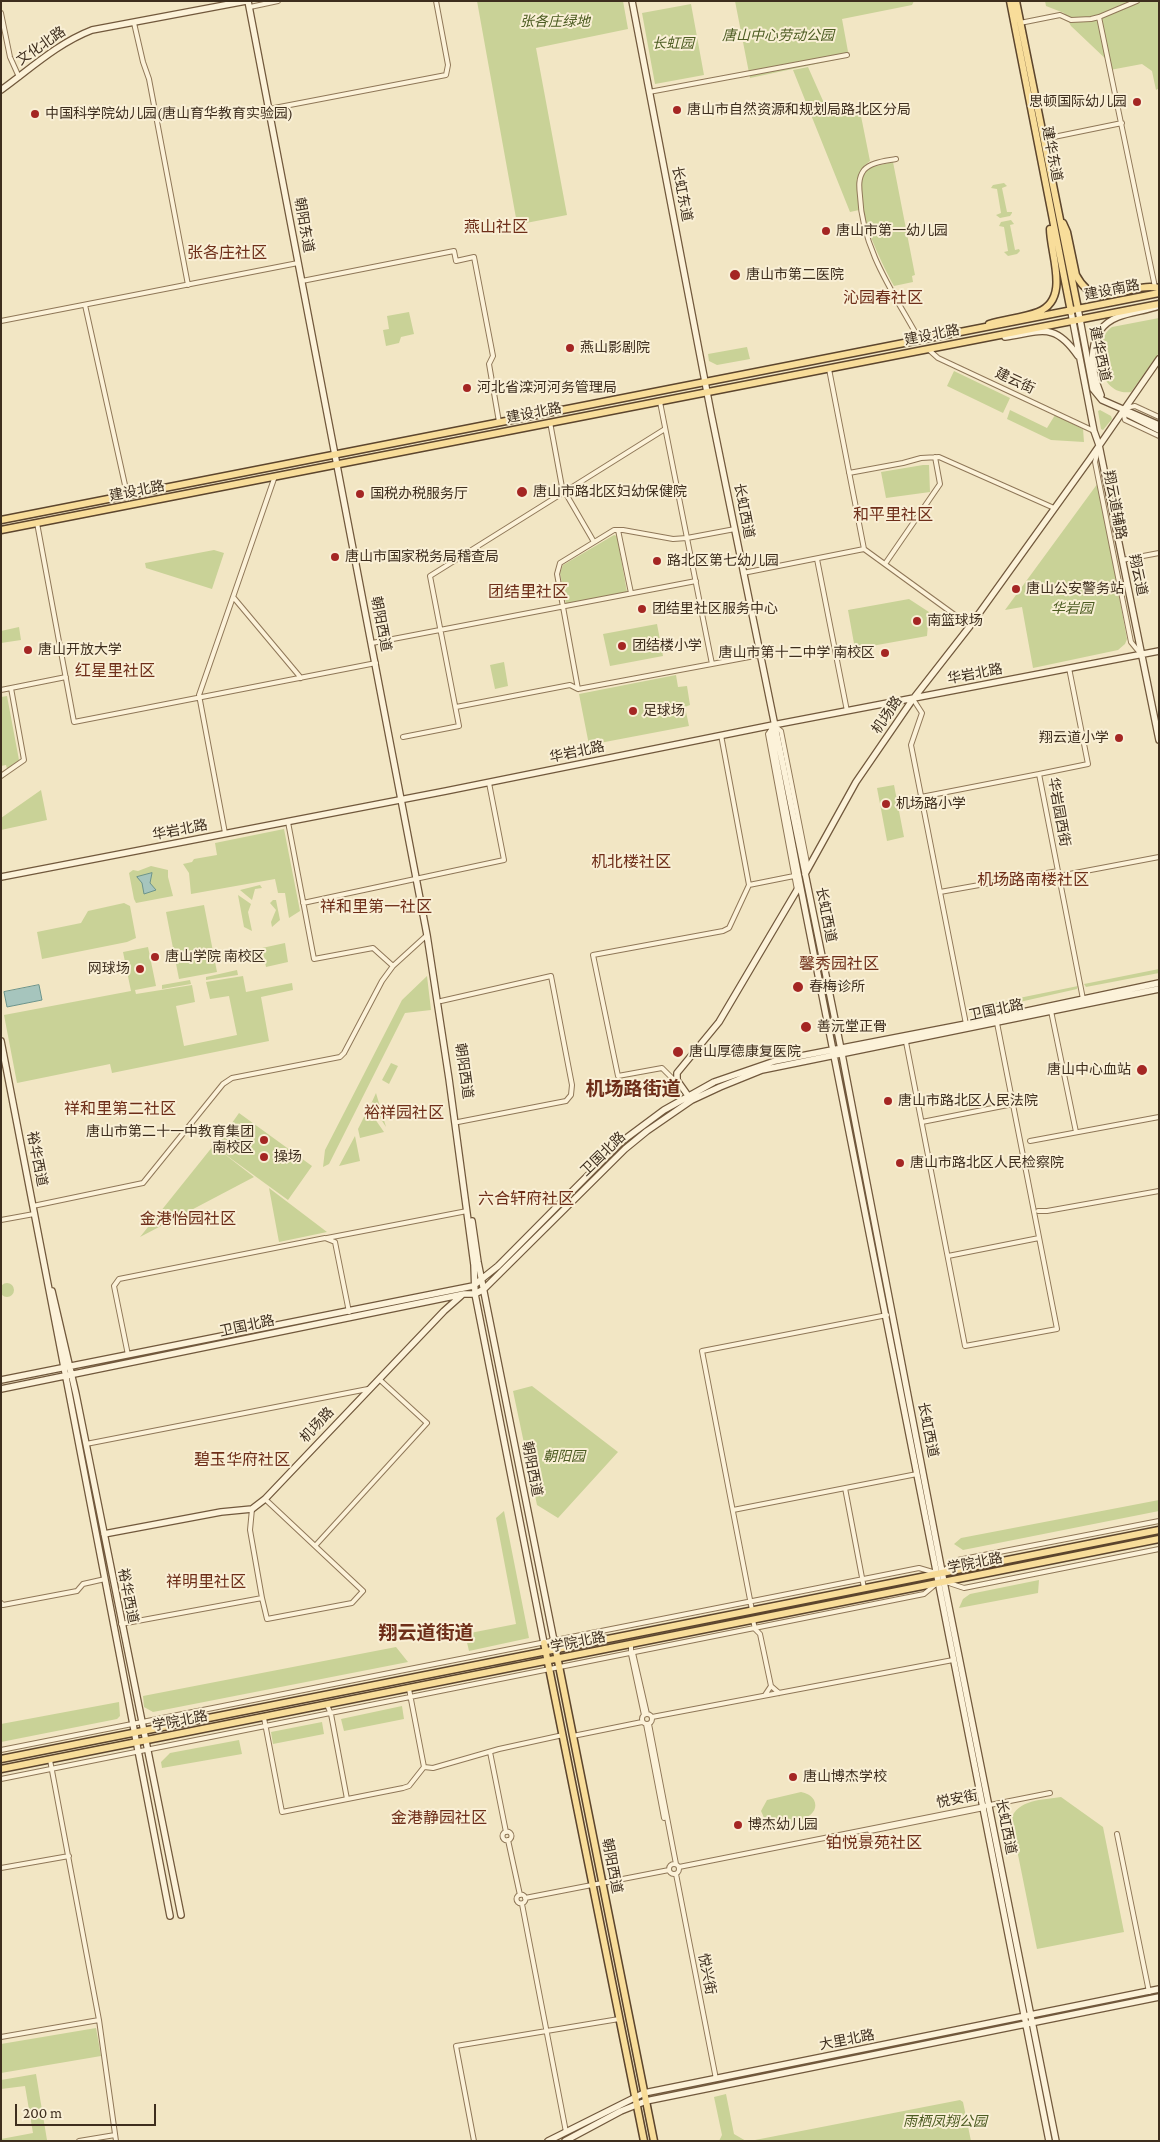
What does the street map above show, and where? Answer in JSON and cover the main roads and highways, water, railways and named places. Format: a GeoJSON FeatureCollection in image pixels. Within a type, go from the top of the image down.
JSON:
{"type":"FeatureCollection","features":[{"type":"Feature","properties":{"kind":"main road","name":"长虹东道"},"geometry":{"type":"LineString","coordinates":[[632,1],[707,392]]}},
{"type":"Feature","properties":{"kind":"main road","name":"建华东道"},"geometry":{"type":"LineString","coordinates":[[1010,1],[1050,215],[1074,310]]}},
{"type":"Feature","properties":{"kind":"main road","name":"建华东道"},"geometry":{"type":"LineString","coordinates":[[1016,1],[1058,213],[1074,310]]}},
{"type":"Feature","properties":{"kind":"main road","name":"文化北路"},"geometry":{"type":"LineString","coordinates":[[1,90],[62,45],[82,34],[134,22],[248,3]]}},
{"type":"Feature","properties":{"kind":"main road","name":"朝阳东道"},"geometry":{"type":"LineString","coordinates":[[248,3],[336,454]]}},
{"type":"Feature","properties":{"kind":"main road"},"geometry":{"type":"LineString","coordinates":[[1058,213],[1067,232],[1076,275],[1085,288],[1095,294],[1105,296],[1157,287]]}},
{"type":"Feature","properties":{"kind":"main road"},"geometry":{"type":"LineString","coordinates":[[969,332],[997,322],[1039,312],[1052,299],[1058,282],[1050,242],[1050,215]]}},
{"type":"Feature","properties":{"kind":"main road","name":"建设南路"},"geometry":{"type":"LineString","coordinates":[[1074,310],[1159,293]]}},
{"type":"Feature","properties":{"kind":"main road"},"geometry":{"type":"LineString","coordinates":[[1102,400],[1096,384],[1092,362],[1093,349],[1098,332],[1118,317],[1146,311],[1159,305]]}},
{"type":"Feature","properties":{"kind":"main road","name":"建设南路"},"geometry":{"type":"LineString","coordinates":[[1076,320],[1159,305]]}},
{"type":"Feature","properties":{"kind":"main road","name":"建设北路"},"geometry":{"type":"LineString","coordinates":[[1,520],[1074,310]]}},
{"type":"Feature","properties":{"kind":"main road","name":"建华西道"},"geometry":{"type":"LineString","coordinates":[[1074,310],[1092,386],[1102,400],[1159,430]]}},
{"type":"Feature","properties":{"kind":"main road","name":"建设北路"},"geometry":{"type":"LineString","coordinates":[[1,530],[1076,320]]}},
{"type":"Feature","properties":{"kind":"main road","name":"建华西道"},"geometry":{"type":"LineString","coordinates":[[1076,320],[1080,360],[1094,431],[1099,445]]}},
{"type":"Feature","properties":{"kind":"main road"},"geometry":{"type":"LineString","coordinates":[[976,339],[1041,331],[1051,332],[1069,343],[1080,360]]}},
{"type":"Feature","properties":{"kind":"main road","name":"机场路"},"geometry":{"type":"LineString","coordinates":[[687,1096],[677,1080],[677,1073],[719,1022],[798,887],[848,793],[913,699],[970,626],[1159,359]]}},
{"type":"Feature","properties":{"kind":"main road","name":"长虹西道"},"geometry":{"type":"LineString","coordinates":[[707,392],[774,725],[778,732],[807,871],[892,1313],[939,1572],[1049,2141]]}},
{"type":"Feature","properties":{"kind":"main road"},"geometry":{"type":"LineString","coordinates":[[1116,406],[1118,415],[1116,422]]}},
{"type":"Feature","properties":{"kind":"main road","name":"建华西道"},"geometry":{"type":"LineString","coordinates":[[1124,410],[1159,425]]}},
{"type":"Feature","properties":{"kind":"main road"},"geometry":{"type":"LineString","coordinates":[[1094,431],[1105,436]]}},
{"type":"Feature","properties":{"kind":"main road","name":"翔云道"},"geometry":{"type":"LineString","coordinates":[[1099,445],[1159,740]]}},
{"type":"Feature","properties":{"kind":"main road","name":"朝阳西道"},"geometry":{"type":"LineString","coordinates":[[336,454],[402,800],[406,806],[410,840],[441,1001],[481,1280],[654,2141]]}},
{"type":"Feature","properties":{"kind":"main road","name":"华岩北路"},"geometry":{"type":"LineString","coordinates":[[1,877],[1159,651]]}},
{"type":"Feature","properties":{"kind":"main road","name":"长虹西道"},"geometry":{"type":"LineString","coordinates":[[774,725],[771,734],[798,887],[834,1053],[916,1474],[939,1572]]}},
{"type":"Feature","properties":{"kind":"main road","name":"朝阳西道"},"geometry":{"type":"LineString","coordinates":[[418,879],[440,1013],[474,1264],[475,1294],[644,2141]]}},
{"type":"Feature","properties":{"kind":"main road","name":"卫国北路"},"geometry":{"type":"LineString","coordinates":[[1,1389],[464,1294],[475,1294],[484,1289],[625,1149],[647,1131],[692,1100],[720,1086],[762,1070],[842,1051],[1159,983]]}},
{"type":"Feature","properties":{"kind":"main road","name":"卫国北路"},"geometry":{"type":"LineString","coordinates":[[842,1051],[906,1042],[1159,989]]}},
{"type":"Feature","properties":{"kind":"main road","name":"裕华西道"},"geometry":{"type":"LineString","coordinates":[[1,1041],[48,1282],[51,1286],[66,1367],[86,1444],[181,1915]]}},
{"type":"Feature","properties":{"kind":"main road","name":"卫国北路"},"geometry":{"type":"LineString","coordinates":[[1,1380],[474,1286],[621,1142],[643,1124],[687,1096],[714,1082],[762,1065],[834,1053]]}},
{"type":"Feature","properties":{"kind":"main road"},"geometry":{"type":"LineString","coordinates":[[687,1096],[692,1100]]}},
{"type":"Feature","properties":{"kind":"main road","name":"机场路"},"geometry":{"type":"LineString","coordinates":[[104,1534],[221,1512],[252,1509],[265,1498],[444,1311],[464,1294]]}},
{"type":"Feature","properties":{"kind":"main road","name":"裕华西道"},"geometry":{"type":"LineString","coordinates":[[68,1375],[104,1579],[170,1916]]}},
{"type":"Feature","properties":{"kind":"main road","name":"学院北路"},"geometry":{"type":"LineString","coordinates":[[1,1759],[546,1650],[555,1645],[752,1610],[1159,1530]]}},
{"type":"Feature","properties":{"kind":"main road"},"geometry":{"type":"LineString","coordinates":[[1126,1536],[1128,1545]]}},
{"type":"Feature","properties":{"kind":"main road","name":"学院北路"},"geometry":{"type":"LineString","coordinates":[[1,1769],[1159,1539]]}},
{"type":"Feature","properties":{"kind":"main road"},"geometry":{"type":"LineString","coordinates":[[104,1579],[112,1578]]}},
{"type":"Feature","properties":{"kind":"main road","name":"长虹西道"},"geometry":{"type":"LineString","coordinates":[[941,1582],[953,1660],[1032,2019],[1056,2141]]}},
{"type":"Feature","properties":{"kind":"main road"},"geometry":{"type":"LineString","coordinates":[[752,1610],[753,1620]]}},
{"type":"Feature","properties":{"kind":"main road"},"geometry":{"type":"LineString","coordinates":[[326,1695],[327,1705]]}},
{"type":"Feature","properties":{"kind":"main road","name":"大里北路"},"geometry":{"type":"LineString","coordinates":[[1032,2019],[1159,1990]]}},
{"type":"Feature","properties":{"kind":"main road","name":"大里北路"},"geometry":{"type":"LineString","coordinates":[[548,2141],[644,2093],[1025,2020],[1159,1997]]}},
{"type":"Feature","properties":{"kind":"main road","name":"大里北路"},"geometry":{"type":"LineString","coordinates":[[566,2141],[646,2101],[1025,2020]]}},
{"type":"Feature","properties":{"kind":"water"},"geometry":{"type":"Polygon","coordinates":[[[152,873],[150,883],[156,890],[144,894],[142,883],[137,877],[152,873]]]}},
{"type":"Feature","properties":{"kind":"water"},"geometry":{"type":"Polygon","coordinates":[[[39,985],[42,1000],[7,1007],[4,992],[39,985]]]}},
{"type":"Feature","properties":{"kind":"place","name":"思顿国际幼儿园"},"geometry":{"type":"Point","coordinates":[1137,102]}},
{"type":"Feature","properties":{"kind":"place","name":"唐山市自然资源和规划局路北区分局"},"geometry":{"type":"Point","coordinates":[677,110]}},
{"type":"Feature","properties":{"kind":"place","name":"中国科学院幼儿园(唐山育华教育实验园)"},"geometry":{"type":"Point","coordinates":[35,114]}},
{"type":"Feature","properties":{"kind":"place","name":"唐山市第一幼儿园"},"geometry":{"type":"Point","coordinates":[826,231]}},
{"type":"Feature","properties":{"kind":"place","name":"唐山市第二医院"},"geometry":{"type":"Point","coordinates":[735,275]}},
{"type":"Feature","properties":{"kind":"place","name":"燕山影剧院"},"geometry":{"type":"Point","coordinates":[570,348]}},
{"type":"Feature","properties":{"kind":"place","name":"河北省滦河河务管理局"},"geometry":{"type":"Point","coordinates":[467,388]}},
{"type":"Feature","properties":{"kind":"place","name":"唐山市路北区妇幼保健院"},"geometry":{"type":"Point","coordinates":[522,492]}},
{"type":"Feature","properties":{"kind":"place","name":"国税办税服务厅"},"geometry":{"type":"Point","coordinates":[360,494]}},
{"type":"Feature","properties":{"kind":"place","name":"唐山市国家税务局稽查局"},"geometry":{"type":"Point","coordinates":[335,557]}},
{"type":"Feature","properties":{"kind":"place","name":"路北区第七幼儿园"},"geometry":{"type":"Point","coordinates":[657,561]}},
{"type":"Feature","properties":{"kind":"place","name":"唐山公安警务站"},"geometry":{"type":"Point","coordinates":[1016,589]}},
{"type":"Feature","properties":{"kind":"place","name":"团结里社区服务中心"},"geometry":{"type":"Point","coordinates":[642,609]}},
{"type":"Feature","properties":{"kind":"place","name":"南篮球场"},"geometry":{"type":"Point","coordinates":[917,621]}},
{"type":"Feature","properties":{"kind":"place","name":"团结楼小学"},"geometry":{"type":"Point","coordinates":[622,646]}},
{"type":"Feature","properties":{"kind":"place","name":"唐山开放大学"},"geometry":{"type":"Point","coordinates":[28,650]}},
{"type":"Feature","properties":{"kind":"place","name":"唐山市第十二中学 南校区"},"geometry":{"type":"Point","coordinates":[885,653]}},
{"type":"Feature","properties":{"kind":"place","name":"足球场"},"geometry":{"type":"Point","coordinates":[633,711]}},
{"type":"Feature","properties":{"kind":"place","name":"翔云道小学"},"geometry":{"type":"Point","coordinates":[1119,738]}},
{"type":"Feature","properties":{"kind":"place","name":"机场路小学"},"geometry":{"type":"Point","coordinates":[886,804]}},
{"type":"Feature","properties":{"kind":"place","name":"唐山学院 南校区"},"geometry":{"type":"Point","coordinates":[155,957]}},
{"type":"Feature","properties":{"kind":"place","name":"网球场"},"geometry":{"type":"Point","coordinates":[140,969]}},
{"type":"Feature","properties":{"kind":"place","name":"春梅诊所"},"geometry":{"type":"Point","coordinates":[798,987]}},
{"type":"Feature","properties":{"kind":"place","name":"善沅堂正骨"},"geometry":{"type":"Point","coordinates":[806,1027]}},
{"type":"Feature","properties":{"kind":"place","name":"唐山厚德康复医院"},"geometry":{"type":"Point","coordinates":[678,1052]}},
{"type":"Feature","properties":{"kind":"place","name":"唐山中心血站"},"geometry":{"type":"Point","coordinates":[1142,1070]}},
{"type":"Feature","properties":{"kind":"place","name":"唐山市路北区人民法院"},"geometry":{"type":"Point","coordinates":[888,1101]}},
{"type":"Feature","properties":{"kind":"place","name":"唐山市第二十一中教育集团 南校区"},"geometry":{"type":"Point","coordinates":[264,1140]}},
{"type":"Feature","properties":{"kind":"place","name":"操场"},"geometry":{"type":"Point","coordinates":[264,1157]}},
{"type":"Feature","properties":{"kind":"place","name":"唐山市路北区人民检察院"},"geometry":{"type":"Point","coordinates":[900,1163]}},
{"type":"Feature","properties":{"kind":"place","name":"唐山博杰学校"},"geometry":{"type":"Point","coordinates":[793,1777]}},
{"type":"Feature","properties":{"kind":"place","name":"博杰幼儿园"},"geometry":{"type":"Point","coordinates":[738,1825]}},
{"type":"Feature","properties":{"kind":"district","name":"燕山社区"},"geometry":{"type":"Point","coordinates":[496,227]}},
{"type":"Feature","properties":{"kind":"district","name":"张各庄社区"},"geometry":{"type":"Point","coordinates":[227,253]}},
{"type":"Feature","properties":{"kind":"district","name":"沁园春社区"},"geometry":{"type":"Point","coordinates":[883,298]}},
{"type":"Feature","properties":{"kind":"district","name":"和平里社区"},"geometry":{"type":"Point","coordinates":[893,515]}},
{"type":"Feature","properties":{"kind":"district","name":"团结里社区"},"geometry":{"type":"Point","coordinates":[528,592]}},
{"type":"Feature","properties":{"kind":"district","name":"红星里社区"},"geometry":{"type":"Point","coordinates":[115,671]}},
{"type":"Feature","properties":{"kind":"district","name":"机北楼社区"},"geometry":{"type":"Point","coordinates":[631,862]}},
{"type":"Feature","properties":{"kind":"district","name":"机场路南楼社区"},"geometry":{"type":"Point","coordinates":[1033,880]}},
{"type":"Feature","properties":{"kind":"district","name":"祥和里第一社区"},"geometry":{"type":"Point","coordinates":[376,907]}},
{"type":"Feature","properties":{"kind":"district","name":"馨秀园社区"},"geometry":{"type":"Point","coordinates":[839,964]}},
{"type":"Feature","properties":{"kind":"district","name":"机场路街道"},"geometry":{"type":"Point","coordinates":[633,1089]}},
{"type":"Feature","properties":{"kind":"district","name":"祥和里第二社区"},"geometry":{"type":"Point","coordinates":[120,1109]}},
{"type":"Feature","properties":{"kind":"district","name":"裕祥园社区"},"geometry":{"type":"Point","coordinates":[404,1113]}},
{"type":"Feature","properties":{"kind":"district","name":"六合轩府社区"},"geometry":{"type":"Point","coordinates":[526,1199]}},
{"type":"Feature","properties":{"kind":"district","name":"金港怡园社区"},"geometry":{"type":"Point","coordinates":[188,1219]}},
{"type":"Feature","properties":{"kind":"district","name":"碧玉华府社区"},"geometry":{"type":"Point","coordinates":[242,1460]}},
{"type":"Feature","properties":{"kind":"district","name":"祥明里社区"},"geometry":{"type":"Point","coordinates":[206,1582]}},
{"type":"Feature","properties":{"kind":"district","name":"翔云道街道"},"geometry":{"type":"Point","coordinates":[426,1633]}},
{"type":"Feature","properties":{"kind":"district","name":"金港静园社区"},"geometry":{"type":"Point","coordinates":[439,1818]}},
{"type":"Feature","properties":{"kind":"district","name":"铂悦景苑社区"},"geometry":{"type":"Point","coordinates":[874,1843]}},
{"type":"Feature","properties":{"kind":"park label","name":"张各庄绿地"},"geometry":{"type":"Point","coordinates":[555,22]}},
{"type":"Feature","properties":{"kind":"park label","name":"唐山中心劳动公园"},"geometry":{"type":"Point","coordinates":[778,36]}},
{"type":"Feature","properties":{"kind":"park label","name":"长虹园"},"geometry":{"type":"Point","coordinates":[673,44]}},
{"type":"Feature","properties":{"kind":"park label","name":"华岩园"},"geometry":{"type":"Point","coordinates":[1072,609]}},
{"type":"Feature","properties":{"kind":"park label","name":"朝阳园"},"geometry":{"type":"Point","coordinates":[564,1457]}},
{"type":"Feature","properties":{"kind":"park label","name":"雨栖凤翔公园"},"geometry":{"type":"Point","coordinates":[945,2122]}}]}
